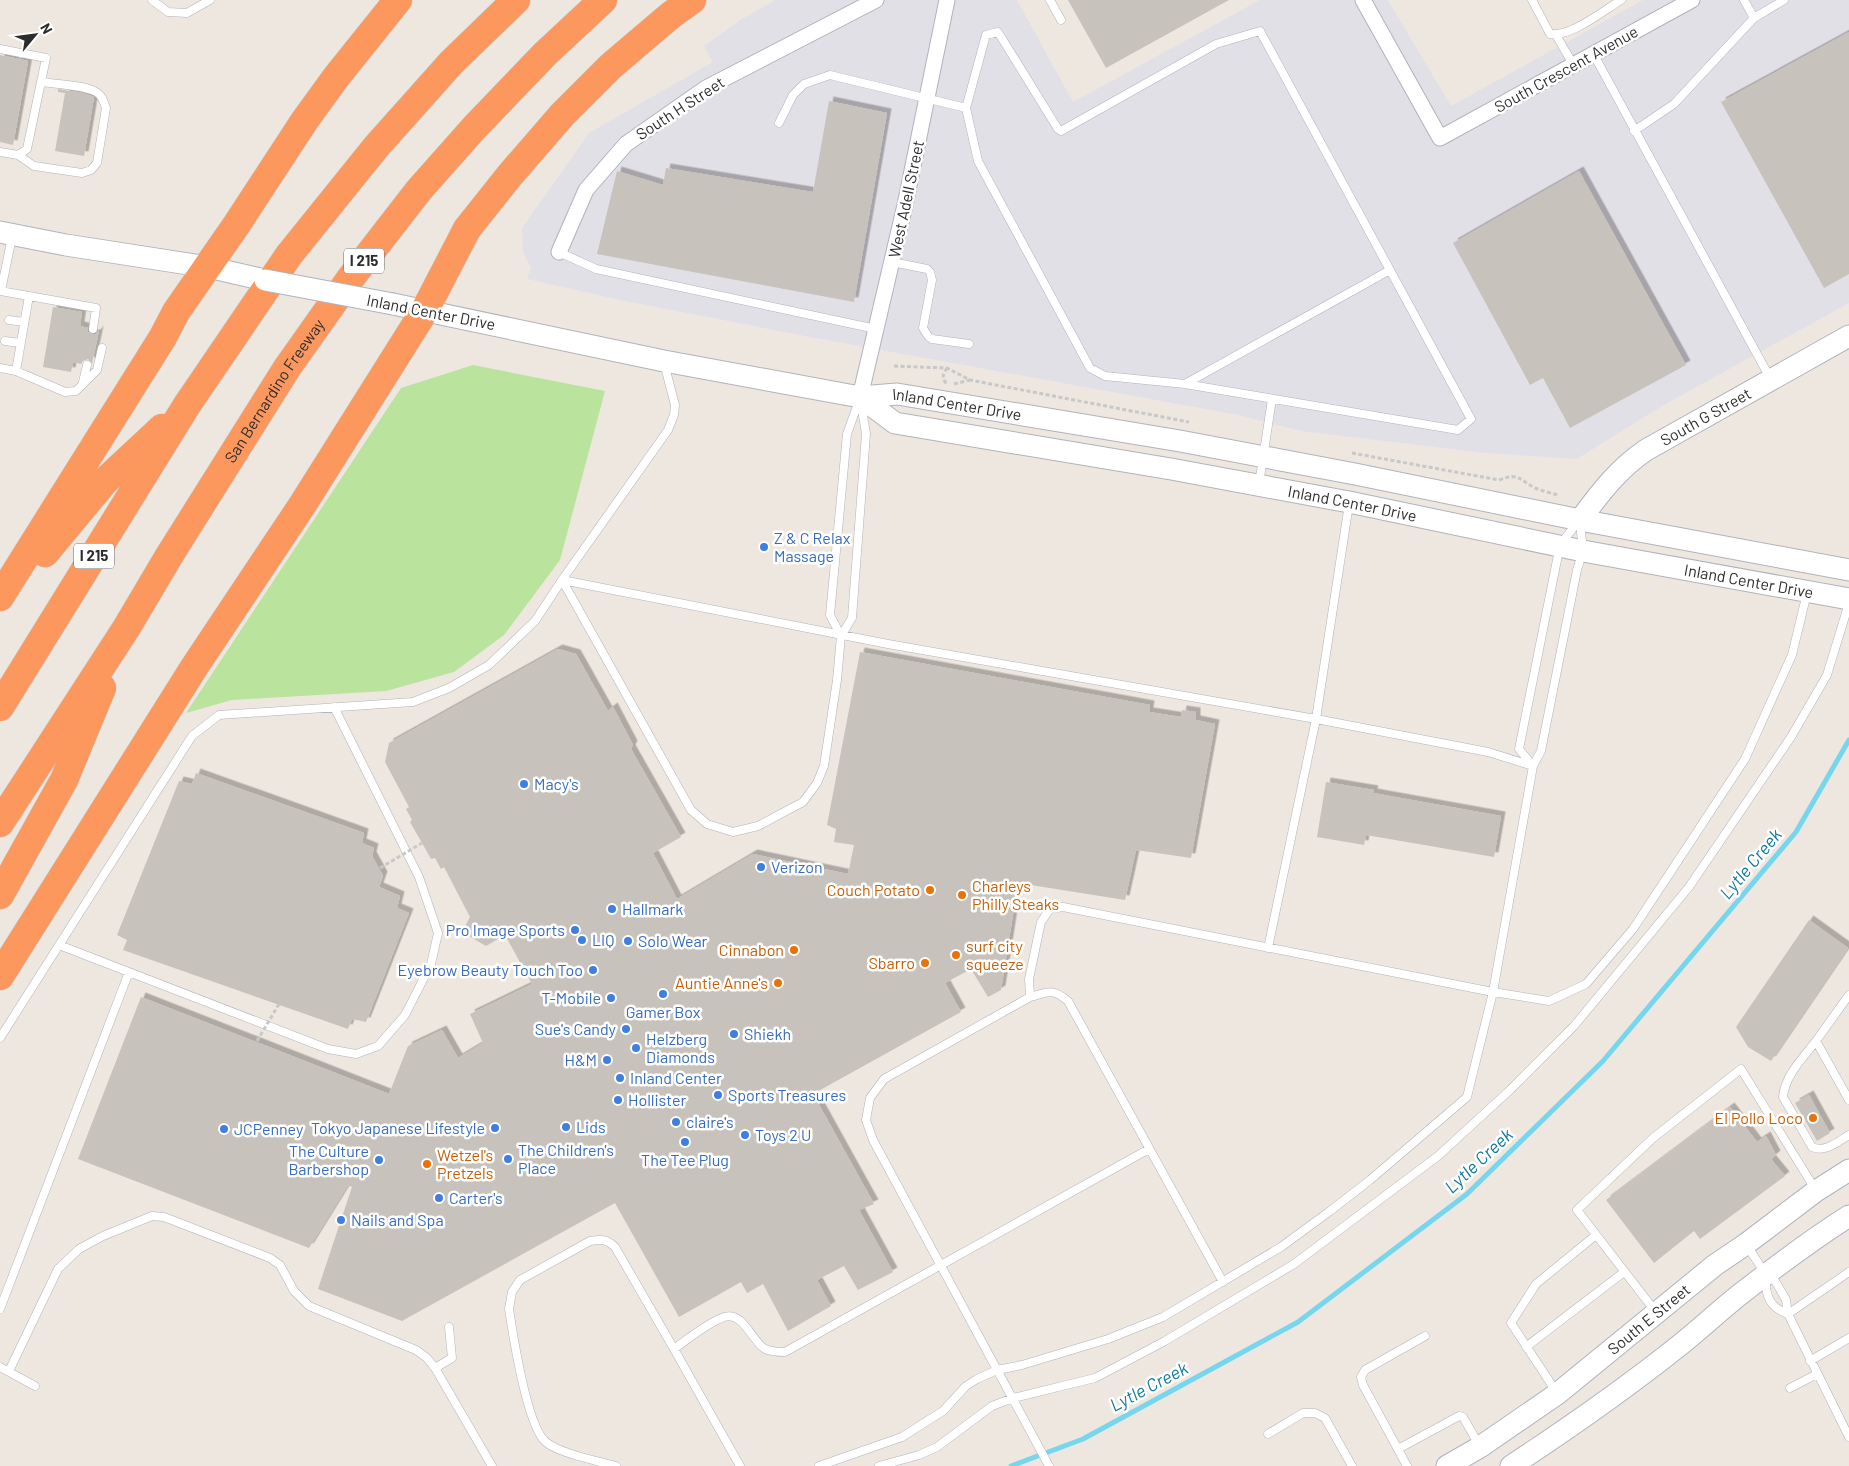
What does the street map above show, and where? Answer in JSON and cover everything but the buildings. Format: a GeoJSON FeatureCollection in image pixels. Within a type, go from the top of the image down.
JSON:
{"type":"FeatureCollection","features":[{"type":"Feature","properties":{"kind":"highway"},"geometry":{"type":"LineString","coordinates":[[0,598],[163,337],[176,312],[220,270],[305,120],[342,69],[398,0]]}},
{"type":"Feature","properties":{"kind":"highway","name":"I 215"},"geometry":{"type":"LineString","coordinates":[[0,707],[187,405],[289,254],[369,154],[451,63],[516,0]]}},
{"type":"Feature","properties":{"kind":"highway","name":"San Bernardino Freeway"},"geometry":{"type":"LineString","coordinates":[[0,822],[128,627],[169,556],[286,368],[350,279],[419,190],[474,128],[545,54],[603,0]]}},
{"type":"Feature","properties":{"kind":"highway"},"geometry":{"type":"LineString","coordinates":[[0,976],[195,666],[303,504],[425,310],[467,229],[562,115],[611,66],[671,15],[692,0]]}},
{"type":"Feature","properties":{"kind":"highway"},"geometry":{"type":"LineString","coordinates":[[0,608],[104,482],[187,405]]}},
{"type":"Feature","properties":{"kind":"highway"},"geometry":{"type":"LineString","coordinates":[[0,894],[64,780],[128,627]]}},
{"type":"Feature","properties":{"kind":"main road","name":"Inland Center Drive"},"geometry":{"type":"LineString","coordinates":[[6,233],[66,245],[220,270],[425,310],[664,361],[860,397],[897,394],[1264,457],[1580,520],[1849,570]]}},
{"type":"Feature","properties":{"kind":"main road","name":"South G Street"},"geometry":{"type":"LineString","coordinates":[[1580,520],[1612,478],[1630,461],[1646,450],[1849,336]]}},
{"type":"Feature","properties":{"kind":"main road","name":"Inland Center Drive"},"geometry":{"type":"LineString","coordinates":[[860,397],[895,422],[1349,502],[1583,551],[1849,599]]}},
{"type":"Feature","properties":{"kind":"main road","name":"South E Street"},"geometry":{"type":"LineString","coordinates":[[1447,1466],[1480,1447],[1557,1394],[1715,1265],[1816,1191],[1849,1170]]}},
{"type":"Feature","properties":{"kind":"main road"},"geometry":{"type":"LineString","coordinates":[[1511,1466],[1629,1384],[1681,1344],[1738,1296],[1792,1255],[1849,1216]]}},
{"type":"Feature","properties":{"kind":"street","name":"South H Street"},"geometry":{"type":"LineString","coordinates":[[559,252],[586,190],[626,144],[706,88],[876,0]]}},
{"type":"Feature","properties":{"kind":"street","name":"West Adell Street"},"geometry":{"type":"LineString","coordinates":[[860,397],[892,262],[947,0]]}},
{"type":"Feature","properties":{"kind":"street","name":"South Crescent Avenue"},"geometry":{"type":"LineString","coordinates":[[1363,0],[1440,138],[1692,0]]}},
{"type":"Feature","properties":{"kind":"lane"},"geometry":{"type":"LineString","coordinates":[[152,0],[168,12],[187,13],[210,0]]}},
{"type":"Feature","properties":{"kind":"lane"},"geometry":{"type":"LineString","coordinates":[[1050,0],[1061,20]]}},
{"type":"Feature","properties":{"kind":"lane"},"geometry":{"type":"LineString","coordinates":[[1532,0],[1550,34],[1556,35],[1578,27],[1621,0]]}},
{"type":"Feature","properties":{"kind":"lane"},"geometry":{"type":"LineString","coordinates":[[1744,0],[1754,18]]}},
{"type":"Feature","properties":{"kind":"lane"},"geometry":{"type":"LineString","coordinates":[[1634,130],[1674,104],[1754,18],[1784,0]]}},
{"type":"Feature","properties":{"kind":"lane"},"geometry":{"type":"LineString","coordinates":[[1260,31],[1390,270],[1471,419],[1458,430],[1185,384],[1105,376],[1090,368],[978,161],[966,108],[986,35],[998,32],[1058,130],[1061,131],[1216,44],[1260,31]]}},
{"type":"Feature","properties":{"kind":"lane"},"geometry":{"type":"LineString","coordinates":[[1556,35],[1574,66]]}},
{"type":"Feature","properties":{"kind":"lane"},"geometry":{"type":"LineString","coordinates":[[0,49],[46,58],[27,149],[18,154]]}},
{"type":"Feature","properties":{"kind":"lane"},"geometry":{"type":"LineString","coordinates":[[1594,54],[1771,380]]}},
{"type":"Feature","properties":{"kind":"lane"},"geometry":{"type":"LineString","coordinates":[[779,123],[793,95],[804,84],[830,74],[966,108]]}},
{"type":"Feature","properties":{"kind":"lane"},"geometry":{"type":"LineString","coordinates":[[0,152],[18,154],[34,166],[82,173],[91,170],[97,163],[106,108],[98,92],[41,82]]}},
{"type":"Feature","properties":{"kind":"lane"},"geometry":{"type":"LineString","coordinates":[[6,233],[0,291],[96,308],[93,329]]}},
{"type":"Feature","properties":{"kind":"lane"},"geometry":{"type":"LineString","coordinates":[[559,252],[596,269],[876,329]]}},
{"type":"Feature","properties":{"kind":"lane"},"geometry":{"type":"LineString","coordinates":[[892,262],[927,269],[930,272],[932,280],[923,328],[928,336],[932,339],[969,344]]}},
{"type":"Feature","properties":{"kind":"lane"},"geometry":{"type":"LineString","coordinates":[[1185,384],[1390,270]]}},
{"type":"Feature","properties":{"kind":"lane"},"geometry":{"type":"LineString","coordinates":[[16,371],[29,296]]}},
{"type":"Feature","properties":{"kind":"lane"},"geometry":{"type":"LineString","coordinates":[[9,320],[24,322]]}},
{"type":"Feature","properties":{"kind":"lane"},"geometry":{"type":"LineString","coordinates":[[5,341],[20,343]]}},
{"type":"Feature","properties":{"kind":"lane"},"geometry":{"type":"LineString","coordinates":[[0,368],[16,371],[65,392],[76,391],[97,370],[102,348]]}},
{"type":"Feature","properties":{"kind":"lane"},"geometry":{"type":"LineString","coordinates":[[0,1038],[192,736],[219,715],[413,702],[449,688],[489,665],[514,643],[535,621],[668,430],[674,415],[675,405],[664,361]]}},
{"type":"Feature","properties":{"kind":"lane"},"geometry":{"type":"LineString","coordinates":[[83,382],[87,365]]}},
{"type":"Feature","properties":{"kind":"lane"},"geometry":{"type":"LineString","coordinates":[[562,580],[691,810],[707,824],[733,832],[758,826],[803,802],[817,783],[824,766],[837,680],[841,636],[852,618],[866,434],[860,397]]}},
{"type":"Feature","properties":{"kind":"lane"},"geometry":{"type":"LineString","coordinates":[[841,636],[830,615],[847,434],[860,397]]}},
{"type":"Feature","properties":{"kind":"lane"},"geometry":{"type":"LineString","coordinates":[[1259,486],[1272,398]]}},
{"type":"Feature","properties":{"kind":"lane"},"geometry":{"type":"LineString","coordinates":[[1268,948],[1316,719],[1349,502]]}},
{"type":"Feature","properties":{"kind":"lane"},"geometry":{"type":"LineString","coordinates":[[1533,766],[1519,749],[1560,545],[1580,520]]}},
{"type":"Feature","properties":{"kind":"lane"},"geometry":{"type":"LineString","coordinates":[[819,1466],[902,1437],[943,1411],[966,1386],[997,1370],[1022,1365],[1108,1339],[1163,1317],[1281,1247],[1330,1211],[1411,1146],[1467,1097],[1493,992],[1533,766],[1541,751],[1577,570],[1583,551],[1580,520]]}},
{"type":"Feature","properties":{"kind":"lane"},"geometry":{"type":"LineString","coordinates":[[562,580],[841,636],[1316,719],[1488,752],[1533,766]]}},
{"type":"Feature","properties":{"kind":"lane"},"geometry":{"type":"LineString","coordinates":[[1030,997],[1029,978],[1042,922],[1050,909],[1063,907],[1493,992],[1549,1001],[1586,984],[1633,929],[1745,759],[1792,655],[1808,591]]}},
{"type":"Feature","properties":{"kind":"lane"},"geometry":{"type":"LineString","coordinates":[[880,1466],[919,1455],[937,1447],[992,1406],[1012,1398],[1095,1378],[1165,1342],[1294,1264],[1438,1156],[1510,1090],[1574,1026],[1689,887],[1791,737],[1826,675],[1849,603]]}},
{"type":"Feature","properties":{"kind":"lane"},"geometry":{"type":"LineString","coordinates":[[59,945],[328,1050],[356,1054],[378,1046],[405,1015],[431,964],[438,933],[419,877],[334,708]]}},
{"type":"Feature","properties":{"kind":"lane"},"geometry":{"type":"LineString","coordinates":[[0,1309],[129,972]]}},
{"type":"Feature","properties":{"kind":"lane"},"geometry":{"type":"LineString","coordinates":[[1050,1466],[873,1140],[866,1120],[870,1098],[884,1079],[1030,997],[1048,992],[1057,992],[1068,1001],[1223,1282]]}},
{"type":"Feature","properties":{"kind":"lane"},"geometry":{"type":"LineString","coordinates":[[1848,1000],[1789,1076],[1784,1088],[1783,1097],[1812,1147],[1818,1150],[1824,1149],[1849,1135]]}},
{"type":"Feature","properties":{"kind":"lane"},"geometry":{"type":"LineString","coordinates":[[1816,1042],[1849,1100]]}},
{"type":"Feature","properties":{"kind":"lane"},"geometry":{"type":"LineString","coordinates":[[1656,1312],[1577,1210],[1653,1138],[1742,1069],[1816,1191]]}},
{"type":"Feature","properties":{"kind":"lane"},"geometry":{"type":"LineString","coordinates":[[674,1350],[700,1330],[725,1317],[734,1318],[744,1325],[757,1343],[765,1349],[774,1352],[784,1352],[1149,1149]]}},
{"type":"Feature","properties":{"kind":"lane"},"geometry":{"type":"LineString","coordinates":[[10,1371],[58,1269],[79,1249],[103,1236],[152,1216],[164,1217],[270,1258],[280,1265],[294,1291],[309,1306],[416,1350],[427,1358],[436,1368],[492,1466]]}},
{"type":"Feature","properties":{"kind":"lane"},"geometry":{"type":"LineString","coordinates":[[1557,1394],[1510,1323],[1536,1284],[1596,1235]]}},
{"type":"Feature","properties":{"kind":"lane"},"geometry":{"type":"LineString","coordinates":[[616,1466],[573,1454],[547,1443],[538,1432],[530,1414],[509,1308],[512,1292],[520,1280],[590,1241],[601,1239],[609,1242],[623,1260],[740,1466]]}},
{"type":"Feature","properties":{"kind":"lane"},"geometry":{"type":"LineString","coordinates":[[1746,1244],[1766,1276],[1775,1281],[1786,1300],[1788,1314],[1816,1374],[1849,1436]]}},
{"type":"Feature","properties":{"kind":"lane"},"geometry":{"type":"LineString","coordinates":[[1526,1347],[1624,1272]]}},
{"type":"Feature","properties":{"kind":"lane"},"geometry":{"type":"LineString","coordinates":[[1788,1314],[1849,1272]]}},
{"type":"Feature","properties":{"kind":"lane"},"geometry":{"type":"LineString","coordinates":[[1766,1276],[1769,1301],[1776,1308],[1788,1314]]}},
{"type":"Feature","properties":{"kind":"lane"},"geometry":{"type":"LineString","coordinates":[[436,1368],[452,1358],[449,1327]]}},
{"type":"Feature","properties":{"kind":"lane"},"geometry":{"type":"LineString","coordinates":[[1407,1466],[1363,1385],[1361,1377],[1365,1370],[1425,1336]]}},
{"type":"Feature","properties":{"kind":"lane"},"geometry":{"type":"LineString","coordinates":[[1810,1361],[1849,1338]]}},
{"type":"Feature","properties":{"kind":"lane"},"geometry":{"type":"LineString","coordinates":[[0,1367],[35,1386]]}},
{"type":"Feature","properties":{"kind":"lane"},"geometry":{"type":"LineString","coordinates":[[1790,1388],[1816,1374]]}},
{"type":"Feature","properties":{"kind":"lane"},"geometry":{"type":"LineString","coordinates":[[1268,1434],[1303,1413],[1315,1413],[1325,1418],[1352,1466]]}},
{"type":"Feature","properties":{"kind":"lane"},"geometry":{"type":"LineString","coordinates":[[1398,1449],[1459,1416],[1463,1417],[1480,1447]]}},
{"type":"Feature","properties":{"kind":"path"},"geometry":{"type":"LineString","coordinates":[[894,366],[947,368],[970,380],[1190,422]]}},
{"type":"Feature","properties":{"kind":"path"},"geometry":{"type":"LineString","coordinates":[[947,368],[943,374],[945,382],[952,384],[970,380]]}},
{"type":"Feature","properties":{"kind":"path"},"geometry":{"type":"LineString","coordinates":[[1344,451],[1499,480],[1516,476],[1534,487],[1563,497]]}},
{"type":"Feature","properties":{"kind":"path"},"geometry":{"type":"LineString","coordinates":[[380,868],[422,843]]}},
{"type":"Feature","properties":{"kind":"path"},"geometry":{"type":"LineString","coordinates":[[257,1041],[279,1004]]}},
{"type":"Feature","properties":{"kind":"shaded area"},"geometry":{"type":"Polygon","coordinates":[[[775,0],[1017,0],[1073,102],[1260,0],[1388,0],[1451,106],[1643,0],[1849,0],[1849,303],[1664,405],[1577,459],[1485,453],[1301,431],[1238,415],[810,337],[620,300],[527,279],[531,268],[523,252],[522,228],[589,133],[713,62],[704,46],[739,21],[775,0]]]}},
{"type":"Feature","properties":{"kind":"green space"},"geometry":{"type":"Polygon","coordinates":[[[473,365],[605,391],[560,560],[504,635],[454,672],[386,691],[232,700],[186,713],[401,388],[473,365]]]}},
{"type":"Feature","properties":{"kind":"waterway","name":"Lytle Creek"},"geometry":{"type":"LineString","coordinates":[[1011,1466],[1083,1439],[1298,1322],[1467,1194],[1603,1061],[1796,832],[1849,740]]}},
{"type":"Feature","properties":{"kind":"place","name":"Z & C Relax Massage"},"geometry":{"type":"Point","coordinates":[764,547]}},
{"type":"Feature","properties":{"kind":"place","name":"Macy's"},"geometry":{"type":"Point","coordinates":[524,784]}},
{"type":"Feature","properties":{"kind":"place","name":"Verizon"},"geometry":{"type":"Point","coordinates":[761,867]}},
{"type":"Feature","properties":{"kind":"place","name":"Couch Potato"},"geometry":{"type":"Point","coordinates":[930,890]}},
{"type":"Feature","properties":{"kind":"place","name":"Charleys Philly Steaks"},"geometry":{"type":"Point","coordinates":[962,895]}},
{"type":"Feature","properties":{"kind":"place","name":"Hallmark"},"geometry":{"type":"Point","coordinates":[612,909]}},
{"type":"Feature","properties":{"kind":"place","name":"Pro Image Sports"},"geometry":{"type":"Point","coordinates":[575,930]}},
{"type":"Feature","properties":{"kind":"place","name":"LIQ"},"geometry":{"type":"Point","coordinates":[582,940]}},
{"type":"Feature","properties":{"kind":"place","name":"Solo Wear"},"geometry":{"type":"Point","coordinates":[628,941]}},
{"type":"Feature","properties":{"kind":"place","name":"Cinnabon"},"geometry":{"type":"Point","coordinates":[794,950]}},
{"type":"Feature","properties":{"kind":"place","name":"surf city squeeze"},"geometry":{"type":"Point","coordinates":[956,955]}},
{"type":"Feature","properties":{"kind":"place","name":"Sbarro"},"geometry":{"type":"Point","coordinates":[925,963]}},
{"type":"Feature","properties":{"kind":"place","name":"Eyebrow Beauty Touch Too"},"geometry":{"type":"Point","coordinates":[593,970]}},
{"type":"Feature","properties":{"kind":"place","name":"Auntie Anne's"},"geometry":{"type":"Point","coordinates":[778,983]}},
{"type":"Feature","properties":{"kind":"place","name":"Gamer Box"},"geometry":{"type":"Point","coordinates":[663,994]}},
{"type":"Feature","properties":{"kind":"place","name":"T-Mobile"},"geometry":{"type":"Point","coordinates":[611,998]}},
{"type":"Feature","properties":{"kind":"place","name":"Sue's Candy"},"geometry":{"type":"Point","coordinates":[626,1029]}},
{"type":"Feature","properties":{"kind":"place","name":"Shiekh"},"geometry":{"type":"Point","coordinates":[734,1034]}},
{"type":"Feature","properties":{"kind":"place","name":"Helzberg Diamonds"},"geometry":{"type":"Point","coordinates":[636,1048]}},
{"type":"Feature","properties":{"kind":"place","name":"H&M"},"geometry":{"type":"Point","coordinates":[607,1060]}},
{"type":"Feature","properties":{"kind":"place","name":"Inland Center"},"geometry":{"type":"Point","coordinates":[620,1078]}},
{"type":"Feature","properties":{"kind":"place","name":"Sports Treasures"},"geometry":{"type":"Point","coordinates":[718,1095]}},
{"type":"Feature","properties":{"kind":"place","name":"Hollister"},"geometry":{"type":"Point","coordinates":[618,1100]}},
{"type":"Feature","properties":{"kind":"place","name":"El Pollo Loco"},"geometry":{"type":"Point","coordinates":[1813,1118]}},
{"type":"Feature","properties":{"kind":"place","name":"claire's"},"geometry":{"type":"Point","coordinates":[676,1122]}},
{"type":"Feature","properties":{"kind":"place","name":"Lids"},"geometry":{"type":"Point","coordinates":[566,1127]}},
{"type":"Feature","properties":{"kind":"place","name":"Tokyo Japanese Lifestyle"},"geometry":{"type":"Point","coordinates":[495,1128]}},
{"type":"Feature","properties":{"kind":"place","name":"JCPenney"},"geometry":{"type":"Point","coordinates":[224,1129]}},
{"type":"Feature","properties":{"kind":"place","name":"Toys 2 U"},"geometry":{"type":"Point","coordinates":[745,1135]}},
{"type":"Feature","properties":{"kind":"place","name":"The Tee Plug"},"geometry":{"type":"Point","coordinates":[685,1142]}},
{"type":"Feature","properties":{"kind":"place","name":"The Children's Place"},"geometry":{"type":"Point","coordinates":[508,1159]}},
{"type":"Feature","properties":{"kind":"place","name":"The Culture Barbershop"},"geometry":{"type":"Point","coordinates":[379,1160]}},
{"type":"Feature","properties":{"kind":"place","name":"Wetzel's Pretzels"},"geometry":{"type":"Point","coordinates":[427,1164]}},
{"type":"Feature","properties":{"kind":"place","name":"Carter's"},"geometry":{"type":"Point","coordinates":[439,1198]}},
{"type":"Feature","properties":{"kind":"place","name":"Nails and Spa"},"geometry":{"type":"Point","coordinates":[341,1220]}}]}
